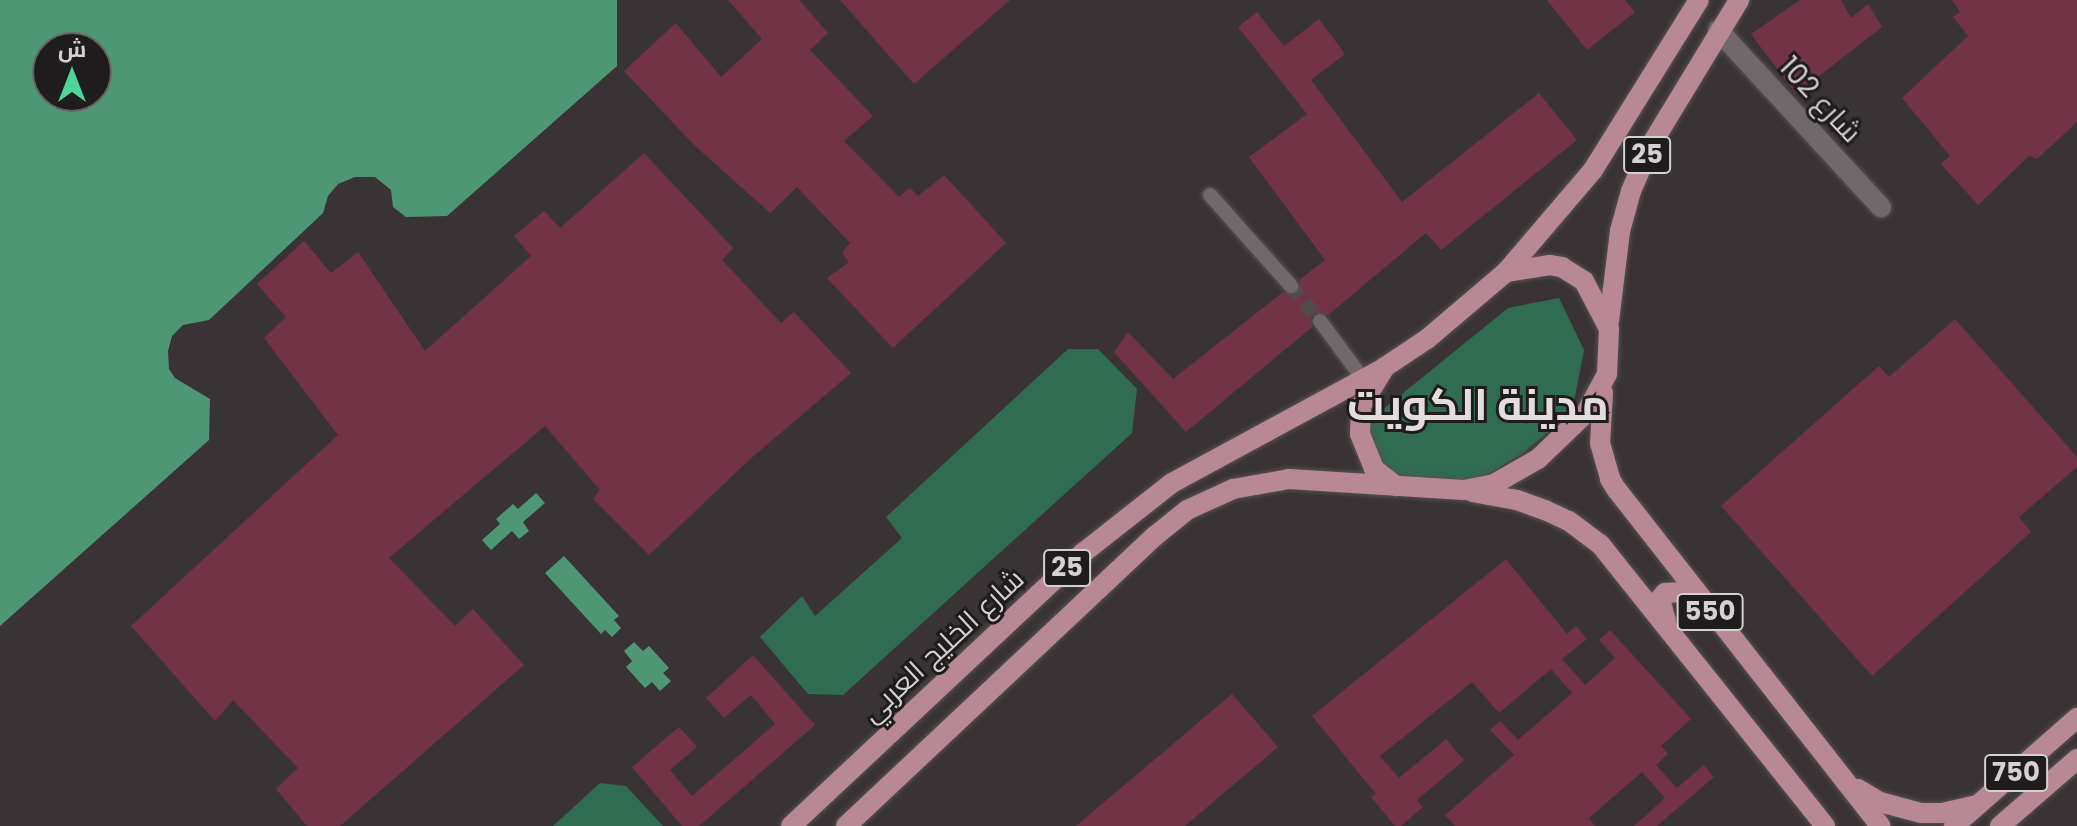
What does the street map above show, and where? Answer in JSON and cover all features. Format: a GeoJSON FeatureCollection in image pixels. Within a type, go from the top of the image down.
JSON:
{"type":"FeatureCollection","features":[{"type":"Feature","properties":{"kind":"main road","name":"25"},"geometry":{"type":"LineString","coordinates":[[1396,486],[1368,460],[1360,434],[1361,406],[1385,367],[1427,339],[1506,272],[1593,170],[1699,0]]}},
{"type":"Feature","properties":{"kind":"main road","name":"25"},"geometry":{"type":"LineString","coordinates":[[846,826],[1155,536],[1187,510],[1233,489],[1264,481],[1302,480],[1464,490],[1494,484],[1555,445],[1586,413],[1607,374],[1620,231],[1631,191],[1651,145],[1739,0]]}},
{"type":"Feature","properties":{"kind":"main road","name":"25"},"geometry":{"type":"LineString","coordinates":[[1506,272],[1550,265],[1576,275],[1594,295],[1609,329]]}},
{"type":"Feature","properties":{"kind":"main road","name":"شارع الخليج العربي"},"geometry":{"type":"LineString","coordinates":[[791,826],[1083,553],[1172,483],[1385,367]]}},
{"type":"Feature","properties":{"kind":"main road","name":"550"},"geometry":{"type":"LineString","coordinates":[[1607,374],[1599,434],[1610,479],[1735,645],[1845,778],[1880,826]]}},
{"type":"Feature","properties":{"kind":"main road","name":"550"},"geometry":{"type":"LineString","coordinates":[[1464,490],[1517,500],[1569,521],[1600,544],[1821,823]]}},
{"type":"Feature","properties":{"kind":"main road"},"geometry":{"type":"LineString","coordinates":[[1669,628],[1660,599],[1672,590],[1682,592],[1735,645]]}},
{"type":"Feature","properties":{"kind":"main road","name":"750"},"geometry":{"type":"LineString","coordinates":[[1954,826],[2077,718]]}},
{"type":"Feature","properties":{"kind":"main road","name":"750"},"geometry":{"type":"LineString","coordinates":[[2000,826],[2012,819],[2077,759]]}},
{"type":"Feature","properties":{"kind":"main road"},"geometry":{"type":"LineString","coordinates":[[1845,778],[1880,802],[1900,809],[1942,813],[1983,802]]}},
{"type":"Feature","properties":{"kind":"street","name":"شارع 102"},"geometry":{"type":"LineString","coordinates":[[1718,30],[1881,207]]}},
{"type":"Feature","properties":{"kind":"street"},"geometry":{"type":"LineString","coordinates":[[1210,195],[1291,286]]}},
{"type":"Feature","properties":{"kind":"street"},"geometry":{"type":"LineString","coordinates":[[1320,321],[1363,379]]}},
{"type":"Feature","properties":{"kind":"shaded area"},"geometry":{"type":"Polygon","coordinates":[[[0,0],[617,0],[617,66],[447,216],[406,217],[393,207],[391,190],[375,177],[355,177],[338,184],[328,196],[323,213],[209,320],[183,325],[172,336],[168,351],[169,369],[175,378],[210,399],[209,440],[0,626],[0,0]]]}},
{"type":"Feature","properties":{"kind":"shaded area"},"geometry":{"type":"Polygon","coordinates":[[[1559,298],[1584,350],[1572,412],[1523,453],[1465,488],[1398,484],[1372,455],[1365,424],[1508,308],[1559,298]]]}},
{"type":"Feature","properties":{"kind":"shaded area"},"geometry":{"type":"Polygon","coordinates":[[[1068,349],[1098,349],[1137,389],[1132,433],[843,695],[808,694],[760,637],[802,596],[815,616],[902,538],[886,517],[1068,349]]]}},
{"type":"Feature","properties":{"kind":"shaded area"},"geometry":{"type":"Polygon","coordinates":[[[536,493],[545,503],[523,522],[529,531],[519,539],[512,531],[491,550],[482,540],[500,524],[496,519],[513,504],[518,509],[536,493]]]}},
{"type":"Feature","properties":{"kind":"shaded area"},"geometry":{"type":"Polygon","coordinates":[[[564,556],[619,616],[614,620],[621,628],[612,637],[605,630],[601,634],[545,573],[564,556]]]}},
{"type":"Feature","properties":{"kind":"shaded area"},"geometry":{"type":"Polygon","coordinates":[[[634,642],[643,651],[649,646],[669,668],[663,673],[671,681],[660,691],[652,682],[645,688],[626,667],[632,661],[624,651],[634,642]]]}},
{"type":"Feature","properties":{"kind":"shaded area"},"geometry":{"type":"Polygon","coordinates":[[[600,783],[626,786],[663,826],[553,826],[600,783]]]}},
{"type":"Feature","properties":{"kind":"building"},"geometry":{"type":"Polygon","coordinates":[[[728,0],[799,0],[828,33],[810,50],[873,116],[844,141],[899,197],[910,188],[918,196],[944,175],[1006,243],[893,348],[827,278],[849,262],[842,253],[850,243],[797,187],[770,213],[693,144],[624,71],[676,23],[721,77],[762,39],[728,0]]]}},
{"type":"Feature","properties":{"kind":"building"},"geometry":{"type":"Polygon","coordinates":[[[840,0],[1010,0],[914,84],[840,0]]]}},
{"type":"Feature","properties":{"kind":"building"},"geometry":{"type":"Polygon","coordinates":[[[1547,0],[1625,0],[1635,12],[1587,50],[1547,0]]]}},
{"type":"Feature","properties":{"kind":"building"},"geometry":{"type":"Polygon","coordinates":[[[1800,0],[1841,0],[1851,18],[1868,4],[1882,27],[1796,94],[1751,34],[1800,0]]]}},
{"type":"Feature","properties":{"kind":"building"},"geometry":{"type":"Polygon","coordinates":[[[1952,0],[2077,0],[2077,122],[2037,159],[2029,156],[1978,205],[1941,164],[1950,156],[1902,98],[1968,36],[1953,17],[1960,12],[1952,0]]]}},
{"type":"Feature","properties":{"kind":"building"},"geometry":{"type":"Polygon","coordinates":[[[1257,12],[1284,46],[1319,19],[1345,54],[1311,80],[1402,202],[1539,93],[1577,140],[1441,250],[1426,233],[1328,315],[1315,313],[1311,318],[1312,327],[1186,432],[1114,352],[1128,332],[1173,379],[1283,292],[1297,294],[1301,288],[1299,280],[1325,260],[1249,157],[1307,114],[1238,27],[1257,12]]]}},
{"type":"Feature","properties":{"kind":"building"},"geometry":{"type":"Polygon","coordinates":[[[644,153],[733,248],[722,260],[781,323],[794,312],[851,373],[748,461],[649,555],[593,499],[600,490],[545,426],[389,558],[455,626],[473,609],[524,665],[340,826],[307,826],[276,789],[298,768],[233,700],[215,721],[131,626],[338,435],[264,338],[286,317],[257,284],[304,241],[331,273],[358,252],[425,351],[531,256],[514,236],[544,211],[560,228],[644,153]]]}},
{"type":"Feature","properties":{"kind":"building"},"geometry":{"type":"Polygon","coordinates":[[[1955,319],[2077,457],[2077,467],[2019,517],[2031,532],[1872,676],[1721,506],[1879,366],[1889,377],[1955,319]]]}},
{"type":"Feature","properties":{"kind":"building"},"geometry":{"type":"Polygon","coordinates":[[[1506,559],[1567,634],[1576,626],[1587,639],[1562,659],[1585,685],[1615,658],[1599,640],[1610,630],[1691,719],[1661,746],[1668,754],[1656,765],[1677,788],[1704,765],[1714,777],[1657,826],[1634,826],[1665,798],[1642,772],[1589,818],[1595,826],[1455,826],[1445,815],[1514,755],[1490,730],[1500,721],[1518,740],[1572,693],[1551,669],[1499,713],[1472,682],[1380,756],[1399,778],[1446,739],[1464,760],[1417,800],[1423,807],[1401,826],[1395,826],[1371,797],[1376,794],[1312,716],[1506,559]]]}},
{"type":"Feature","properties":{"kind":"building"},"geometry":{"type":"Polygon","coordinates":[[[753,655],[815,725],[699,826],[682,826],[632,767],[679,727],[697,747],[670,770],[692,796],[775,724],[751,695],[724,718],[706,698],[753,655]]]}},
{"type":"Feature","properties":{"kind":"building"},"geometry":{"type":"Polygon","coordinates":[[[1232,694],[1278,747],[1185,826],[1076,826],[1232,694]]]}},
{"type":"Feature","properties":{"kind":"tunnel"},"geometry":{"type":"LineString","coordinates":[[1291,286],[1320,321]]}},
{"type":"Feature","properties":{"kind":"district","name":"مدينة الكويت"},"geometry":{"type":"Point","coordinates":[1478,405]}}]}
